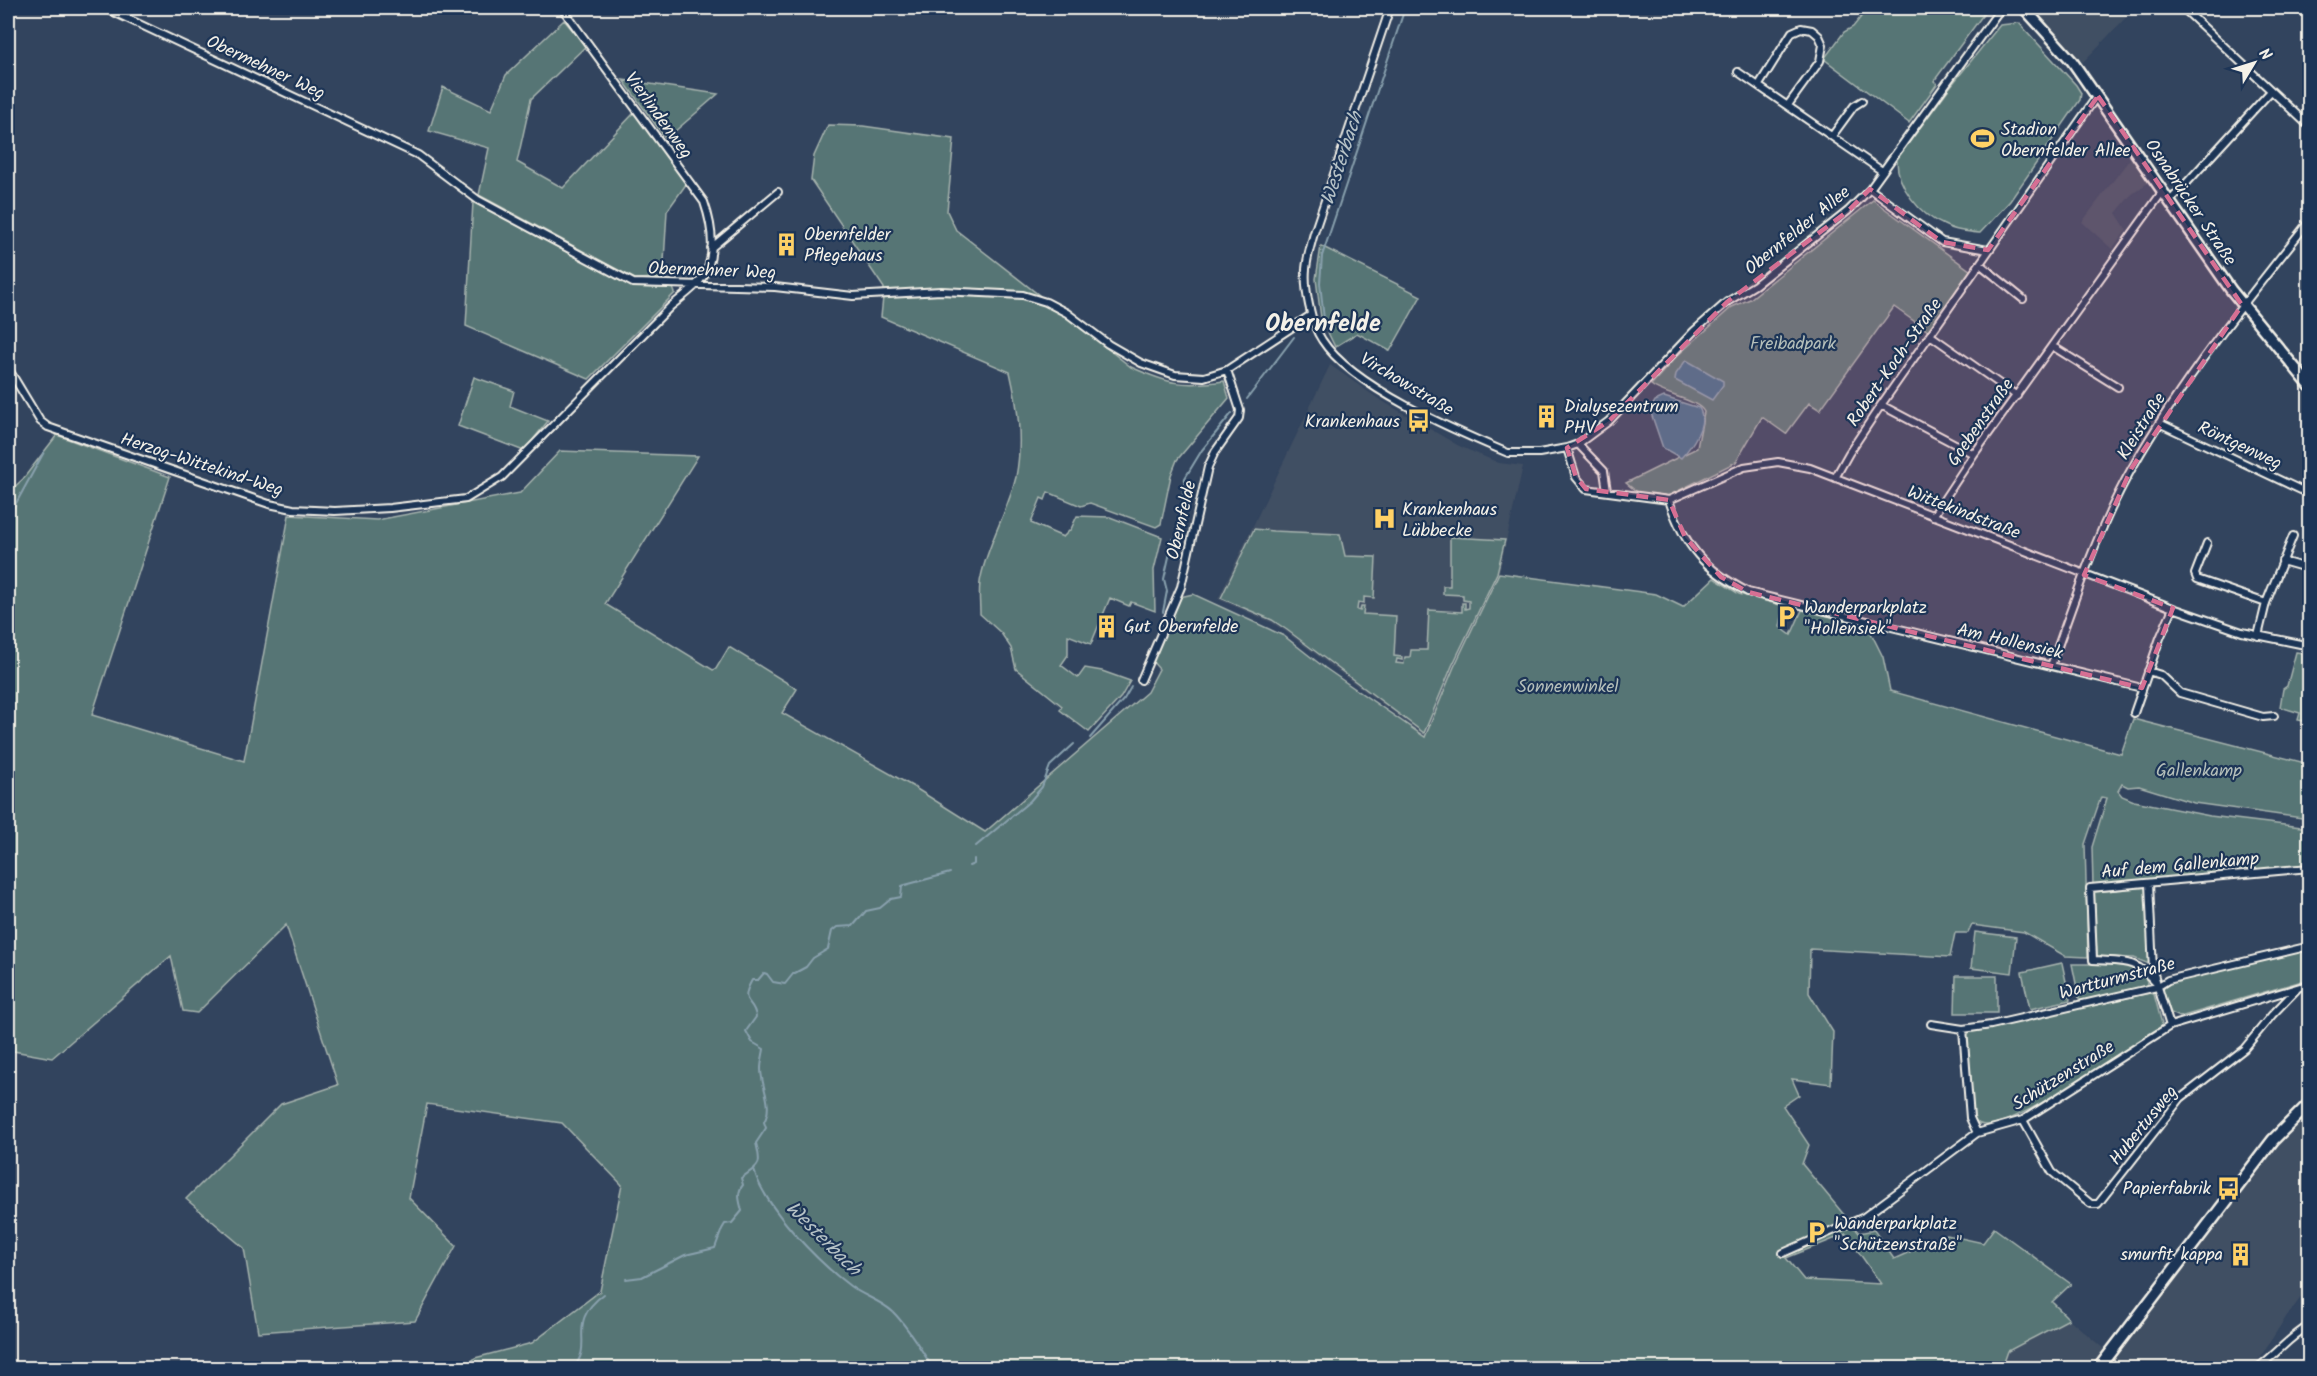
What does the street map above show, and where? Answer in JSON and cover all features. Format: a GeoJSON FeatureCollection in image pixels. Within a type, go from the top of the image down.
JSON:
{"type":"FeatureCollection","features":[{"type":"Feature","properties":{"kind":"main road"},"geometry":{"type":"LineString","coordinates":[[2099,1368],[2273,1140],[2310,1103]]}},
{"type":"Feature","properties":{"kind":"street","name":"Obermehner Weg"},"geometry":{"type":"LineString","coordinates":[[105,8],[418,155],[478,200],[633,283],[775,287],[853,296],[941,291],[1023,295],[1046,302],[1067,313],[1108,344],[1142,363],[1175,375],[1204,376],[1227,370],[1311,315]]}},
{"type":"Feature","properties":{"kind":"street","name":"Vierlindenweg"},"geometry":{"type":"LineString","coordinates":[[562,8],[704,202],[710,221],[711,248],[708,270],[696,284]]}},
{"type":"Feature","properties":{"kind":"street","name":"Virchowstraße"},"geometry":{"type":"LineString","coordinates":[[1390,8],[1314,233],[1306,271],[1311,315],[1321,338],[1341,362],[1432,420],[1508,453],[1539,453],[1578,444]]}},
{"type":"Feature","properties":{"kind":"street","name":"Obernfelder Allee"},"geometry":{"type":"LineString","coordinates":[[1578,444],[1609,422],[1694,331],[1727,302],[1755,285],[1848,211],[1870,189],[2001,8]]}},
{"type":"Feature","properties":{"kind":"street","name":"Osnabrücker Straße"},"geometry":{"type":"LineString","coordinates":[[2024,8],[2072,61],[2242,305],[2310,386]]}},
{"type":"Feature","properties":{"kind":"street"},"geometry":{"type":"LineString","coordinates":[[2183,8],[2310,127]]}},
{"type":"Feature","properties":{"kind":"street"},"geometry":{"type":"LineString","coordinates":[[1758,85],[1792,32],[1802,28],[1812,30],[1819,36],[1823,45],[1820,61],[1788,105]]}},
{"type":"Feature","properties":{"kind":"street"},"geometry":{"type":"LineString","coordinates":[[1738,72],[1882,171]]}},
{"type":"Feature","properties":{"kind":"street"},"geometry":{"type":"LineString","coordinates":[[2170,201],[2271,92]]}},
{"type":"Feature","properties":{"kind":"street","name":"Robert-Koch-Straße"},"geometry":{"type":"LineString","coordinates":[[1835,478],[1881,405],[2098,96]]}},
{"type":"Feature","properties":{"kind":"street"},"geometry":{"type":"LineString","coordinates":[[1832,136],[1854,106],[1862,101]]}},
{"type":"Feature","properties":{"kind":"street"},"geometry":{"type":"LineString","coordinates":[[1870,189],[1942,242],[1988,250]]}},
{"type":"Feature","properties":{"kind":"street"},"geometry":{"type":"LineString","coordinates":[[711,248],[778,192]]}},
{"type":"Feature","properties":{"kind":"street","name":"Goebenstraße"},"geometry":{"type":"LineString","coordinates":[[1933,516],[1974,454],[2163,192]]}},
{"type":"Feature","properties":{"kind":"street","name":"Kleistraße"},"geometry":{"type":"LineString","coordinates":[[2051,666],[2084,575],[2126,478],[2159,423],[2242,305],[2310,220]]}},
{"type":"Feature","properties":{"kind":"street"},"geometry":{"type":"LineString","coordinates":[[1981,265],[2023,299]]}},
{"type":"Feature","properties":{"kind":"street","name":"Herzog-Wittekind-Weg"},"geometry":{"type":"LineString","coordinates":[[8,368],[40,421],[48,427],[269,504],[293,509],[335,511],[390,508],[466,499],[502,477],[616,360],[696,284]]}},
{"type":"Feature","properties":{"kind":"street"},"geometry":{"type":"LineString","coordinates":[[1930,335],[2017,396]]}},
{"type":"Feature","properties":{"kind":"street"},"geometry":{"type":"LineString","coordinates":[[2052,346],[2118,387]]}},
{"type":"Feature","properties":{"kind":"street","name":"Obernfelde"},"geometry":{"type":"LineString","coordinates":[[1141,680],[1181,587],[1208,467],[1215,452],[1239,418],[1240,410],[1227,370]]}},
{"type":"Feature","properties":{"kind":"street"},"geometry":{"type":"LineString","coordinates":[[1881,405],[1974,454]]}},
{"type":"Feature","properties":{"kind":"street","name":"Röntgenweg"},"geometry":{"type":"LineString","coordinates":[[2159,423],[2257,471],[2302,491],[2309,491]]}},
{"type":"Feature","properties":{"kind":"street"},"geometry":{"type":"LineString","coordinates":[[1578,444],[1604,471],[1607,491]]}},
{"type":"Feature","properties":{"kind":"street"},"geometry":{"type":"LineString","coordinates":[[1567,448],[1576,477],[1582,486],[1591,491],[1607,491],[1669,500]]}},
{"type":"Feature","properties":{"kind":"street","name":"Wittekindstraße"},"geometry":{"type":"LineString","coordinates":[[1669,500],[1729,472],[1760,463],[1796,464],[2173,608],[2258,636],[2310,646]]}},
{"type":"Feature","properties":{"kind":"street","name":"Am Hollensiek"},"geometry":{"type":"LineString","coordinates":[[1669,500],[1685,537],[1701,559],[1721,577],[1748,592],[2142,688]]}},
{"type":"Feature","properties":{"kind":"street"},"geometry":{"type":"LineString","coordinates":[[2258,636],[2266,603],[2293,536]]}},
{"type":"Feature","properties":{"kind":"street"},"geometry":{"type":"LineString","coordinates":[[2207,543],[2195,574],[2197,579],[2266,603]]}},
{"type":"Feature","properties":{"kind":"street"},"geometry":{"type":"LineString","coordinates":[[2282,561],[2310,569]]}},
{"type":"Feature","properties":{"kind":"street"},"geometry":{"type":"LineString","coordinates":[[2134,713],[2173,608]]}},
{"type":"Feature","properties":{"kind":"street"},"geometry":{"type":"LineString","coordinates":[[2148,671],[2161,675],[2180,693],[2263,717],[2274,716]]}},
{"type":"Feature","properties":{"kind":"street","name":"Auf dem Gallenkamp"},"geometry":{"type":"LineString","coordinates":[[2156,985],[2138,965],[2129,962],[2093,960],[2090,888],[2310,868]]}},
{"type":"Feature","properties":{"kind":"street"},"geometry":{"type":"LineString","coordinates":[[2149,883],[2153,971],[2170,1026]]}},
{"type":"Feature","properties":{"kind":"street","name":"Wartturmstraße"},"geometry":{"type":"LineString","coordinates":[[1931,1024],[1963,1029],[1991,1025],[2310,946]]}},
{"type":"Feature","properties":{"kind":"street","name":"Schützenstraße"},"geometry":{"type":"LineString","coordinates":[[1783,1253],[1864,1217],[1977,1133],[2023,1120],[2170,1026],[2310,984]]}},
{"type":"Feature","properties":{"kind":"street","name":"Hubertusweg"},"geometry":{"type":"LineString","coordinates":[[2023,1120],[2052,1172],[2091,1204],[2098,1204],[2181,1098],[2244,1049],[2299,987]]}},
{"type":"Feature","properties":{"kind":"street"},"geometry":{"type":"LineString","coordinates":[[1963,1029],[1970,1118],[1977,1133]]}},
{"type":"Feature","properties":{"kind":"street"},"geometry":{"type":"LineString","coordinates":[[2257,1368],[2269,1360],[2293,1335],[2310,1325]]}},
{"type":"Feature","properties":{"kind":"highlighted area"},"geometry":{"type":"Polygon","coordinates":[[[2098,96],[2242,305],[2131,469],[2084,575],[2173,608],[2142,688],[1748,592],[1721,577],[1685,537],[1669,500],[1586,489],[1576,477],[1567,448],[1609,421],[1727,302],[1848,211],[1870,189],[1942,242],[1988,250],[2098,96]]]}},
{"type":"Feature","properties":{"kind":"shaded area"},"geometry":{"type":"Polygon","coordinates":[[[2033,8],[2135,8],[2083,62],[2033,8]]]}},
{"type":"Feature","properties":{"kind":"shaded area"},"geometry":{"type":"Polygon","coordinates":[[[2132,156],[2149,182],[2131,195],[2116,213],[2127,230],[2112,249],[2082,222],[2132,156]]]}},
{"type":"Feature","properties":{"kind":"shaded area"},"geometry":{"type":"Polygon","coordinates":[[[1686,360],[1723,381],[1723,385],[1712,400],[1675,380],[1676,374],[1686,360]]]}},
{"type":"Feature","properties":{"kind":"shaded area","name":"Krankenhaus Lübbecke"},"geometry":{"type":"Polygon","coordinates":[[[1330,365],[1377,398],[1459,446],[1499,463],[1523,466],[1499,573],[1455,666],[1425,737],[1286,632],[1272,623],[1218,599],[1330,365]]]}},
{"type":"Feature","properties":{"kind":"shaded area"},"geometry":{"type":"Polygon","coordinates":[[[1664,397],[1699,408],[1702,414],[1698,434],[1681,458],[1663,448],[1650,410],[1655,401],[1664,397]]]}},
{"type":"Feature","properties":{"kind":"shaded area"},"geometry":{"type":"Polygon","coordinates":[[[2309,1115],[2309,1287],[2286,1317],[2253,1368],[2002,1368],[2008,1351],[2069,1319],[2105,1350],[2112,1360],[2281,1142],[2309,1115]]]}},
{"type":"Feature","properties":{"kind":"green space"},"geometry":{"type":"Polygon","coordinates":[[[1868,8],[1988,8],[1934,81],[1937,84],[1909,123],[1824,59],[1844,32],[1853,27],[1868,8]]]}},
{"type":"Feature","properties":{"kind":"green space"},"geometry":{"type":"Polygon","coordinates":[[[564,20],[586,46],[531,99],[517,162],[563,188],[635,112],[687,183],[667,211],[663,278],[635,279],[479,195],[489,148],[429,131],[443,87],[491,110],[506,75],[564,20]]]}},
{"type":"Feature","properties":{"kind":"green space","name":"Stadion Obernfelder Allee"},"geometry":{"type":"Polygon","coordinates":[[[2019,23],[2076,85],[2081,93],[2080,100],[2010,201],[1980,233],[1953,229],[1935,220],[1918,207],[1905,189],[1897,159],[1950,87],[2000,25],[2019,23]]]}},
{"type":"Feature","properties":{"kind":"green space"},"geometry":{"type":"Polygon","coordinates":[[[623,80],[718,94],[666,139],[623,80]]]}},
{"type":"Feature","properties":{"kind":"green space"},"geometry":{"type":"Polygon","coordinates":[[[828,125],[863,126],[954,139],[947,211],[956,230],[1131,367],[1176,383],[1197,384],[1224,381],[1229,398],[1177,460],[1171,475],[1161,524],[1156,527],[1090,503],[1081,506],[1048,492],[1045,500],[1041,498],[1031,523],[1063,537],[1071,529],[1077,516],[1110,517],[1162,537],[1154,570],[1155,611],[1131,602],[1129,606],[1110,598],[1091,644],[1068,635],[1068,655],[1061,665],[1078,678],[1085,668],[1102,671],[1130,681],[1121,697],[1089,732],[1060,710],[1062,706],[1016,669],[1011,648],[1001,633],[980,614],[980,586],[984,564],[1008,502],[1018,463],[1019,424],[1010,372],[881,317],[884,288],[811,180],[814,156],[828,125]]]}},
{"type":"Feature","properties":{"kind":"green space","name":"Freibadpark"},"geometry":{"type":"Polygon","coordinates":[[[1873,200],[1971,271],[1928,331],[1894,307],[1820,410],[1809,403],[1786,434],[1762,417],[1736,462],[1668,496],[1637,492],[1626,483],[1697,448],[1704,412],[1695,404],[1651,385],[1677,356],[1732,307],[1750,299],[1873,200]]]}},
{"type":"Feature","properties":{"kind":"green space"},"geometry":{"type":"Polygon","coordinates":[[[473,202],[633,287],[673,288],[675,293],[589,379],[466,326],[473,202]]]}},
{"type":"Feature","properties":{"kind":"green space"},"geometry":{"type":"Polygon","coordinates":[[[1321,246],[1421,296],[1390,351],[1357,333],[1335,347],[1321,318],[1316,279],[1321,246]]]}},
{"type":"Feature","properties":{"kind":"green space"},"geometry":{"type":"Polygon","coordinates":[[[474,377],[514,391],[510,406],[548,421],[524,451],[458,426],[474,377]]]}},
{"type":"Feature","properties":{"kind":"green space"},"geometry":{"type":"Polygon","coordinates":[[[57,435],[170,477],[92,715],[244,761],[289,515],[377,520],[520,493],[560,451],[698,456],[605,604],[713,670],[716,669],[729,647],[797,689],[782,713],[912,786],[985,832],[1147,692],[1159,669],[1152,661],[1180,597],[1193,594],[1284,636],[1325,668],[1425,737],[1454,667],[1499,573],[1656,594],[1683,607],[1714,578],[1739,594],[1784,606],[1780,627],[1791,635],[1802,610],[1867,625],[1883,657],[1890,691],[2121,754],[2133,719],[2309,764],[2309,819],[2194,803],[2139,786],[2128,787],[2122,784],[2118,791],[2122,796],[2134,801],[2210,816],[2309,828],[2309,864],[2093,886],[2092,847],[2107,798],[2101,797],[2085,844],[2088,957],[2065,956],[2024,932],[1972,925],[1968,933],[1955,933],[1950,957],[1810,949],[1809,993],[1833,1032],[1831,1084],[1792,1079],[1799,1095],[1783,1106],[1809,1145],[1802,1164],[1859,1233],[1874,1230],[1894,1259],[1947,1235],[1983,1243],[1994,1228],[2071,1284],[2052,1302],[2069,1319],[2008,1351],[2002,1368],[465,1368],[475,1358],[532,1343],[600,1291],[622,1185],[562,1123],[427,1104],[409,1198],[456,1246],[415,1321],[258,1332],[244,1248],[186,1199],[281,1104],[338,1085],[286,925],[197,1013],[183,1011],[171,956],[52,1058],[8,1050],[8,493],[23,479],[57,435]],[[1846,1234],[1786,1258],[1804,1280],[1881,1284],[1846,1234]]]}},
{"type":"Feature","properties":{"kind":"green space"},"geometry":{"type":"Polygon","coordinates":[[[1254,529],[1340,534],[1345,556],[1376,557],[1374,598],[1364,597],[1364,603],[1358,602],[1357,610],[1360,611],[1361,606],[1364,606],[1363,614],[1396,616],[1394,656],[1402,657],[1402,660],[1397,659],[1396,663],[1404,664],[1405,657],[1410,657],[1411,650],[1427,650],[1429,610],[1462,612],[1462,603],[1465,603],[1465,609],[1469,608],[1469,601],[1463,600],[1463,595],[1443,594],[1443,586],[1450,586],[1450,537],[1505,540],[1497,573],[1452,666],[1424,733],[1272,620],[1221,598],[1254,529]]]}},
{"type":"Feature","properties":{"kind":"green space"},"geometry":{"type":"Polygon","coordinates":[[[2296,652],[2309,654],[2309,722],[2298,720],[2300,713],[2280,707],[2283,689],[2287,686],[2296,652]]]}},
{"type":"Feature","properties":{"kind":"green space"},"geometry":{"type":"Polygon","coordinates":[[[2147,887],[2149,964],[2134,958],[2097,957],[2094,892],[2147,887]]]}},
{"type":"Feature","properties":{"kind":"green space"},"geometry":{"type":"Polygon","coordinates":[[[1975,932],[2016,937],[2012,973],[1971,968],[1975,932]]]}},
{"type":"Feature","properties":{"kind":"green space"},"geometry":{"type":"Polygon","coordinates":[[[2309,948],[2309,979],[2180,1017],[2171,1013],[2162,992],[2171,981],[2309,948]]]}},
{"type":"Feature","properties":{"kind":"green space"},"geometry":{"type":"Polygon","coordinates":[[[2062,963],[2070,1000],[2030,1009],[2022,972],[2062,963]]]}},
{"type":"Feature","properties":{"kind":"green space"},"geometry":{"type":"Polygon","coordinates":[[[2072,964],[2105,964],[2128,968],[2145,978],[2149,987],[2080,1003],[2072,964]]]}},
{"type":"Feature","properties":{"kind":"green space"},"geometry":{"type":"Polygon","coordinates":[[[1956,976],[1997,976],[1997,1013],[1955,1013],[1956,976]]]}},
{"type":"Feature","properties":{"kind":"green space"},"geometry":{"type":"Polygon","coordinates":[[[2154,994],[2161,1027],[2021,1114],[1984,1125],[1975,1120],[1972,1113],[1967,1036],[1969,1032],[2154,994]]]}},
{"type":"Feature","properties":{"kind":"waterway","name":"Westerbach"},"geometry":{"type":"LineString","coordinates":[[1324,319],[1320,283],[1322,256],[1405,8]]}},
{"type":"Feature","properties":{"kind":"waterway","name":"Westerbach"},"geometry":{"type":"LineString","coordinates":[[1247,399],[1294,337]]}},
{"type":"Feature","properties":{"kind":"waterway","name":"Westerbach"},"geometry":{"type":"LineString","coordinates":[[1179,525],[1185,478],[1202,450],[1232,413]]}},
{"type":"Feature","properties":{"kind":"waterway"},"geometry":{"type":"LineString","coordinates":[[8,518],[44,452]]}},
{"type":"Feature","properties":{"kind":"waterway","name":"Westerbach"},"geometry":{"type":"LineString","coordinates":[[1163,612],[1167,591],[1164,579],[1173,539]]}},
{"type":"Feature","properties":{"kind":"waterway","name":"Westerbach"},"geometry":{"type":"LineString","coordinates":[[1090,738],[1124,699],[1131,687]]}},
{"type":"Feature","properties":{"kind":"waterway","name":"Westerbach"},"geometry":{"type":"LineString","coordinates":[[976,846],[1030,801],[1042,787],[1050,766],[1074,744]]}},
{"type":"Feature","properties":{"kind":"waterway","name":"Westerbach"},"geometry":{"type":"LineString","coordinates":[[969,866],[974,864],[974,859]]}},
{"type":"Feature","properties":{"kind":"waterway","name":"Westerbach"},"geometry":{"type":"LineString","coordinates":[[626,1279],[642,1277],[685,1255],[715,1248],[725,1224],[732,1223],[742,1211],[739,1198],[743,1185],[741,1178],[758,1164],[756,1143],[766,1128],[764,1122],[768,1109],[761,1069],[764,1049],[752,1042],[746,1031],[756,1017],[746,994],[752,980],[758,980],[764,973],[773,982],[785,984],[793,974],[806,967],[813,958],[828,949],[832,931],[837,927],[853,926],[866,911],[880,908],[891,899],[901,897],[902,886],[950,873]]}},
{"type":"Feature","properties":{"kind":"waterway","name":"Westerbach"},"geometry":{"type":"LineString","coordinates":[[754,1170],[769,1201],[808,1249],[850,1286],[893,1312],[910,1332],[933,1368]]}},
{"type":"Feature","properties":{"kind":"waterway","name":"Westerbach"},"geometry":{"type":"LineString","coordinates":[[573,1368],[582,1350],[583,1324],[586,1315],[592,1305],[604,1294]]}},
{"type":"Feature","properties":{"kind":"place","name":"Stadion Obernfelder Allee"},"geometry":{"type":"Point","coordinates":[1983,139]}},
{"type":"Feature","properties":{"kind":"place","name":"Obernfelder Pflegehaus"},"geometry":{"type":"Point","coordinates":[786,244]}},
{"type":"Feature","properties":{"kind":"place","name":"Dialysezentrum PHV"},"geometry":{"type":"Point","coordinates":[1546,416]}},
{"type":"Feature","properties":{"kind":"place","name":"Krankenhaus"},"geometry":{"type":"Point","coordinates":[1418,421]}},
{"type":"Feature","properties":{"kind":"place","name":"Krankenhaus Lübbecke"},"geometry":{"type":"Point","coordinates":[1384,519]}},
{"type":"Feature","properties":{"kind":"place","name":"Wanderparkplatz \"Hollensiek\""},"geometry":{"type":"Point","coordinates":[1786,617]}},
{"type":"Feature","properties":{"kind":"place","name":"Gut Obernfelde"},"geometry":{"type":"Point","coordinates":[1106,626]}},
{"type":"Feature","properties":{"kind":"place","name":"Papierfabrik"},"geometry":{"type":"Point","coordinates":[2229,1188]}},
{"type":"Feature","properties":{"kind":"place","name":"Wanderparkplatz \"Schützenstraße\""},"geometry":{"type":"Point","coordinates":[1816,1233]}},
{"type":"Feature","properties":{"kind":"place","name":"smurfit kappa"},"geometry":{"type":"Point","coordinates":[2241,1254]}},
{"type":"Feature","properties":{"kind":"district","name":"Obernfelde"},"geometry":{"type":"Point","coordinates":[1323,323]}},
{"type":"Feature","properties":{"kind":"park label","name":"Sonnenwinkel"},"geometry":{"type":"Point","coordinates":[1568,686]}},
{"type":"Feature","properties":{"kind":"park label","name":"Gallenkamp"},"geometry":{"type":"Point","coordinates":[2199,770]}}]}
